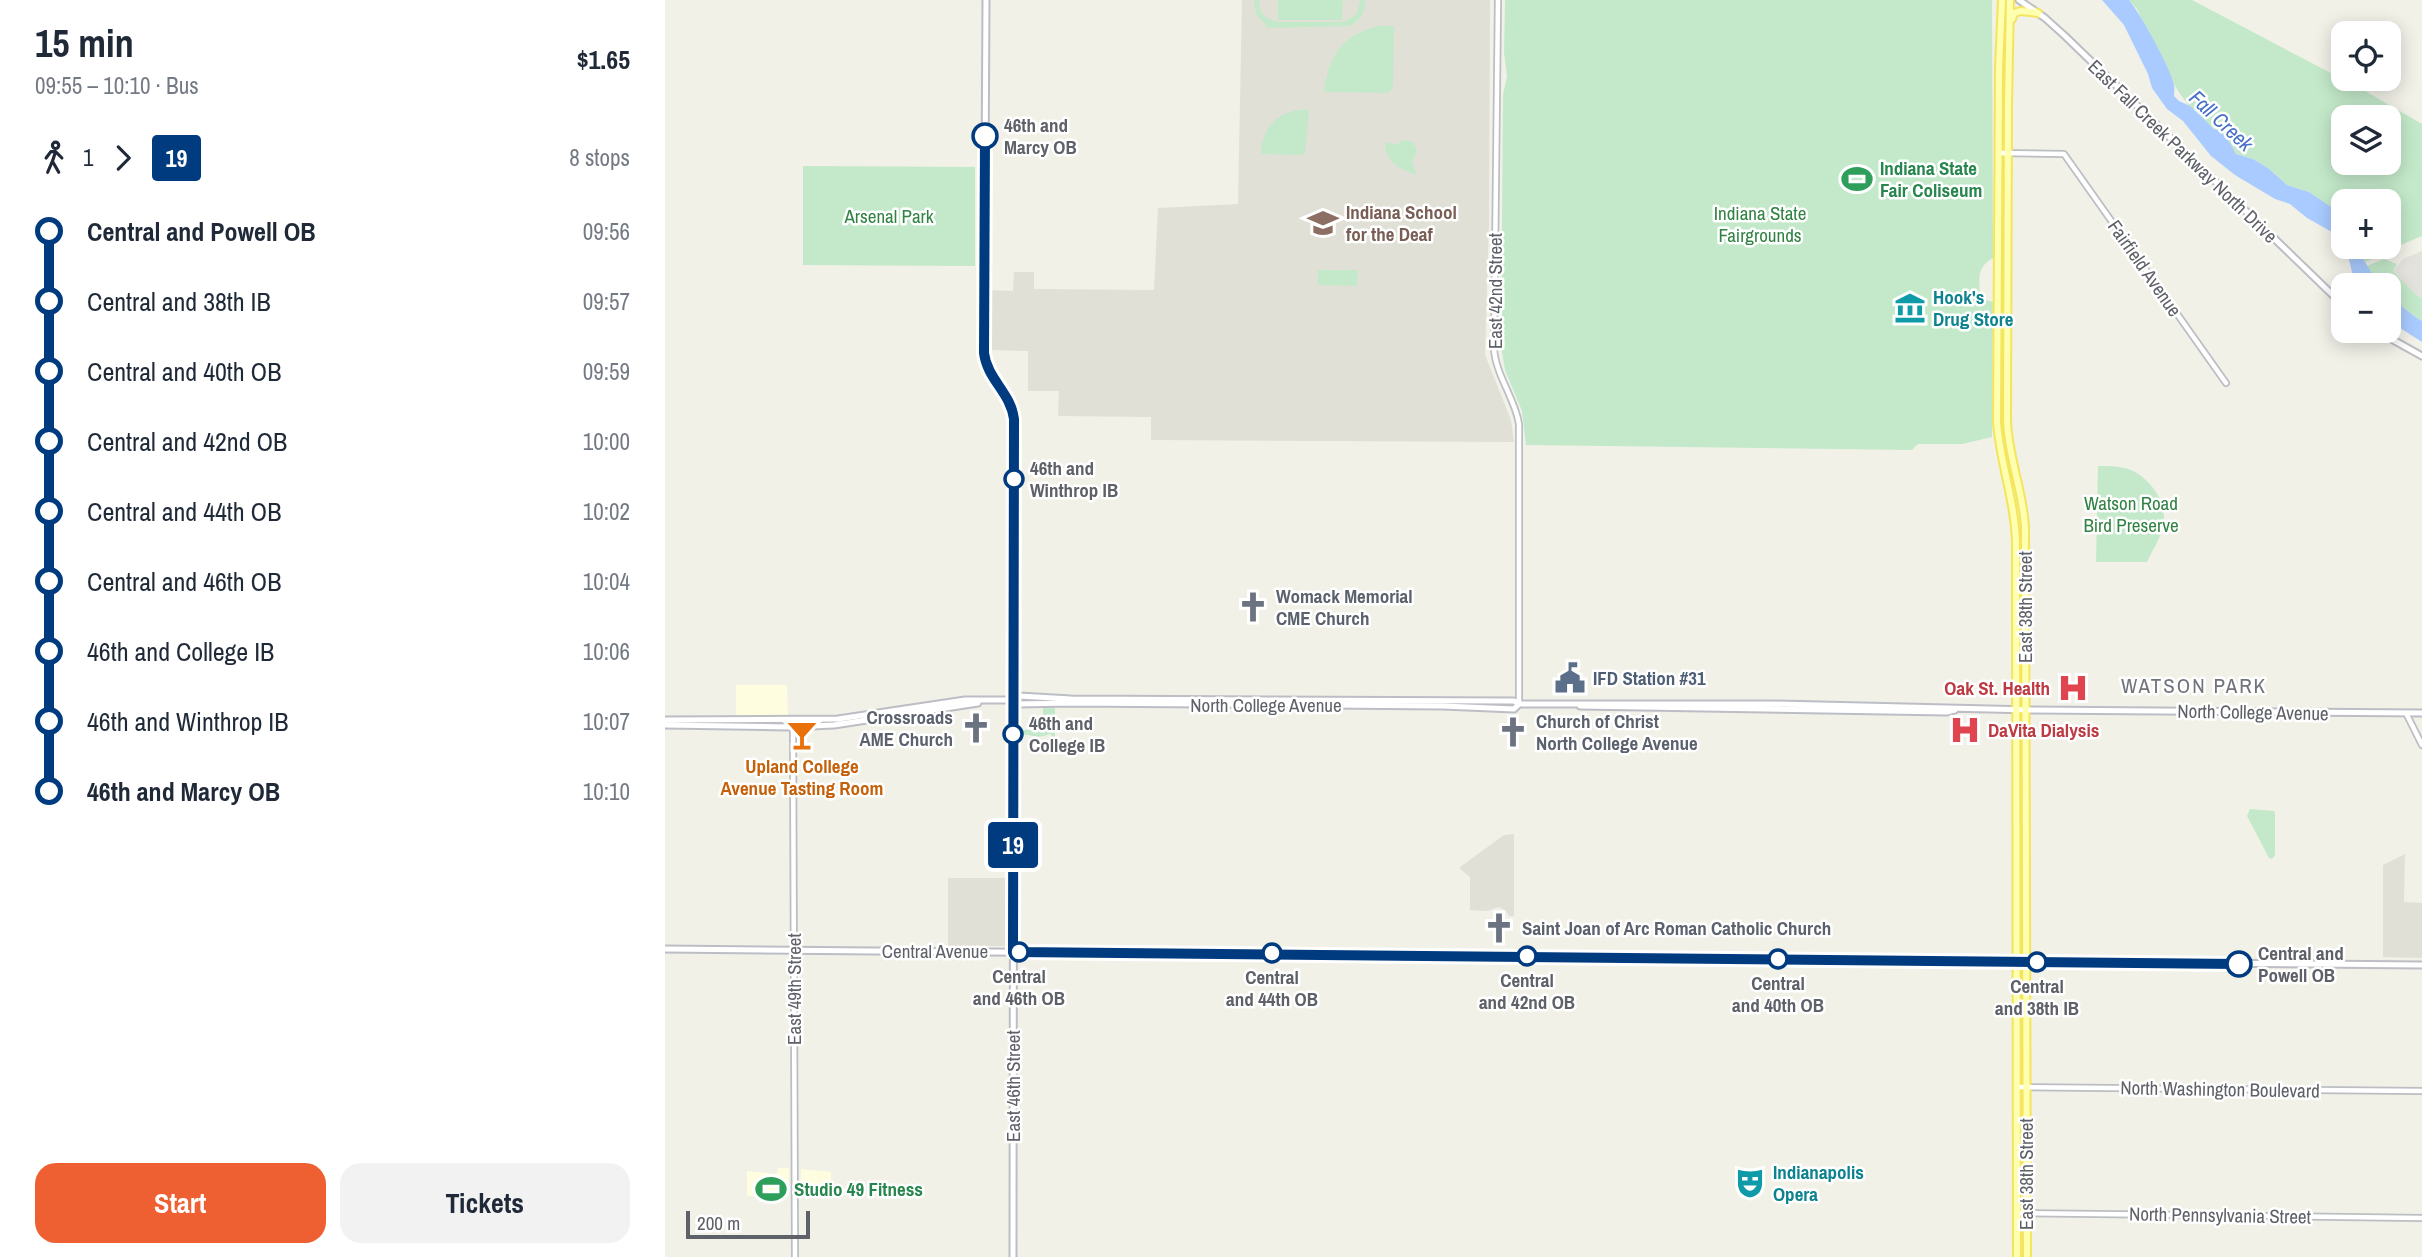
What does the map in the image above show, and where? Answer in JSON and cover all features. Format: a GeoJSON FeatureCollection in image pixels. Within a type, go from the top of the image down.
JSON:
{"type":"FeatureCollection","features":[{"type":"Feature","properties":{"kind":"main road","name":"East 46th Street"},"geometry":{"type":"LineString","coordinates":[[986,0],[984,353],[992,376],[1010,402],[1014,419],[1013,1257]]}},
{"type":"Feature","properties":{"kind":"main road","name":"East 38th Street"},"geometry":{"type":"LineString","coordinates":[[2002,0],[1997,422],[2016,530],[2017,1257]]}},
{"type":"Feature","properties":{"kind":"main road","name":"East 38th Street"},"geometry":{"type":"LineString","coordinates":[[2011,0],[2007,420],[2025,527],[2027,1257]]}},
{"type":"Feature","properties":{"kind":"main road","name":"East Fall Creek Parkway North Drive"},"geometry":{"type":"LineString","coordinates":[[2019,0],[2065,36],[2331,293]]}},
{"type":"Feature","properties":{"kind":"main road"},"geometry":{"type":"LineString","coordinates":[[2009,31],[2014,13],[2038,13]]}},
{"type":"Feature","properties":{"kind":"main road"},"geometry":{"type":"LineString","coordinates":[[2399,343],[2422,356]]}},
{"type":"Feature","properties":{"kind":"main road","name":"North College Avenue"},"geometry":{"type":"LineString","coordinates":[[665,725],[850,723],[986,701],[1014,700],[1019,696],[1071,699],[1506,700],[1519,704],[1588,707],[1947,712],[1958,709],[2422,713]]}},
{"type":"Feature","properties":{"kind":"main road","name":"North College Avenue"},"geometry":{"type":"LineString","coordinates":[[665,720],[793,724]]}},
{"type":"Feature","properties":{"kind":"main road","name":"Central Avenue"},"geometry":{"type":"LineString","coordinates":[[665,949],[2422,965]]}},
{"type":"Feature","properties":{"kind":"street","name":"East 42nd Street"},"geometry":{"type":"LineString","coordinates":[[1498,0],[1494,349],[1499,373],[1518,424],[1519,704]]}},
{"type":"Feature","properties":{"kind":"street"},"geometry":{"type":"LineString","coordinates":[[1999,153],[2008,153]]}},
{"type":"Feature","properties":{"kind":"street","name":"Fairfield Avenue"},"geometry":{"type":"LineString","coordinates":[[2008,153],[2064,153],[2226,383]]}},
{"type":"Feature","properties":{"kind":"street"},"geometry":{"type":"LineString","coordinates":[[2406,713],[2422,745]]}},
{"type":"Feature","properties":{"kind":"street","name":"East 49th Street"},"geometry":{"type":"LineString","coordinates":[[793,724],[795,1257]]}},
{"type":"Feature","properties":{"kind":"street","name":"North Washington Boulevard"},"geometry":{"type":"LineString","coordinates":[[2017,1087],[2422,1091]]}},
{"type":"Feature","properties":{"kind":"street","name":"North Pennsylvania Street"},"geometry":{"type":"LineString","coordinates":[[2017,1213],[2422,1218]]}},
{"type":"Feature","properties":{"kind":"shaded area","name":"Indiana School for the Deaf"},"geometry":{"type":"Polygon","coordinates":[[[1242,0],[1490,0],[1489,225],[1485,355],[1511,420],[1514,442],[1151,440],[1151,417],[1058,416],[1059,391],[1028,391],[1028,351],[990,350],[989,290],[1013,291],[1014,272],[1034,272],[1034,289],[1154,290],[1158,208],[1238,204],[1242,0]]]}},
{"type":"Feature","properties":{"kind":"shaded area"},"geometry":{"type":"Polygon","coordinates":[[[2422,251],[2422,298],[2401,279],[2401,273],[2393,271],[2403,259],[2422,251]]]}},
{"type":"Feature","properties":{"kind":"shaded area"},"geometry":{"type":"Polygon","coordinates":[[[736,685],[787,685],[788,716],[736,718],[736,685]]]}},
{"type":"Feature","properties":{"kind":"shaded area"},"geometry":{"type":"Polygon","coordinates":[[[1514,834],[1514,916],[1509,916],[1499,907],[1487,911],[1470,910],[1470,877],[1460,867],[1504,835],[1514,834]]]}},
{"type":"Feature","properties":{"kind":"shaded area"},"geometry":{"type":"Polygon","coordinates":[[[2405,854],[2404,902],[2422,903],[2422,958],[2383,957],[2383,865],[2405,854]]]}},
{"type":"Feature","properties":{"kind":"shaded area"},"geometry":{"type":"Polygon","coordinates":[[[948,878],[1009,878],[1009,946],[948,946],[948,878]]]}},
{"type":"Feature","properties":{"kind":"shaded area"},"geometry":{"type":"Polygon","coordinates":[[[778,1168],[789,1168],[789,1196],[747,1196],[747,1171],[777,1174],[778,1168]]]}},
{"type":"Feature","properties":{"kind":"shaded area"},"geometry":{"type":"Polygon","coordinates":[[[801,1169],[831,1172],[831,1196],[800,1196],[801,1169]]]}},
{"type":"Feature","properties":{"kind":"green space"},"geometry":{"type":"Polygon","coordinates":[[[1254,0],[1259,0],[1265,17],[1278,22],[1344,22],[1357,14],[1360,0],[1365,0],[1365,4],[1362,16],[1350,26],[1268,28],[1256,14],[1254,0]]]}},
{"type":"Feature","properties":{"kind":"green space"},"geometry":{"type":"Polygon","coordinates":[[[1278,0],[1343,0],[1342,20],[1278,20],[1278,0]]]}},
{"type":"Feature","properties":{"kind":"green space","name":"Indiana State Fairgrounds"},"geometry":{"type":"Polygon","coordinates":[[[1505,0],[1992,0],[1993,258],[1983,266],[1979,280],[1980,298],[1993,302],[1992,437],[1962,444],[1918,444],[1912,450],[1526,445],[1522,411],[1505,370],[1501,346],[1503,95],[1507,76],[1504,53],[1505,0]]]}},
{"type":"Feature","properties":{"kind":"green space"},"geometry":{"type":"Polygon","coordinates":[[[2129,0],[2192,0],[2331,73],[2331,91],[2365,91],[2389,105],[2331,105],[2331,175],[2401,175],[2401,112],[2422,124],[2422,236],[2401,245],[2401,189],[2331,189],[2331,207],[2309,192],[2287,185],[2253,159],[2236,154],[2227,140],[2182,97],[2137,9],[2129,0]]]}},
{"type":"Feature","properties":{"kind":"green space"},"geometry":{"type":"Polygon","coordinates":[[[1378,26],[1394,26],[1393,88],[1388,93],[1324,92],[1329,67],[1339,49],[1355,35],[1378,26]]]}},
{"type":"Feature","properties":{"kind":"green space"},"geometry":{"type":"Polygon","coordinates":[[[1309,110],[1303,155],[1261,154],[1265,135],[1275,121],[1289,112],[1309,110]]]}},
{"type":"Feature","properties":{"kind":"green space"},"geometry":{"type":"Polygon","coordinates":[[[1403,140],[1411,141],[1417,148],[1412,160],[1416,174],[1394,164],[1387,154],[1385,142],[1396,145],[1403,140]]]}},
{"type":"Feature","properties":{"kind":"green space","name":"Arsenal Park"},"geometry":{"type":"Polygon","coordinates":[[[803,166],[975,167],[975,266],[803,265],[803,166]]]}},
{"type":"Feature","properties":{"kind":"green space"},"geometry":{"type":"Polygon","coordinates":[[[2384,259],[2397,264],[2393,271],[2395,273],[2371,273],[2367,266],[2384,259]]]}},
{"type":"Feature","properties":{"kind":"green space"},"geometry":{"type":"Polygon","coordinates":[[[1318,270],[1358,270],[1357,286],[1318,285],[1318,270]]]}},
{"type":"Feature","properties":{"kind":"green space"},"geometry":{"type":"Polygon","coordinates":[[[2401,279],[2422,298],[2422,321],[2401,306],[2401,279]]]}},
{"type":"Feature","properties":{"kind":"green space","name":"Watson Road Bird Preserve"},"geometry":{"type":"Polygon","coordinates":[[[2098,466],[2131,470],[2148,482],[2158,495],[2163,511],[2163,527],[2147,562],[2096,562],[2098,466]]]}},
{"type":"Feature","properties":{"kind":"green space"},"geometry":{"type":"Polygon","coordinates":[[[1043,707],[1055,708],[1055,740],[1050,734],[1037,737],[1018,734],[1018,730],[1043,730],[1043,707]]]}},
{"type":"Feature","properties":{"kind":"green space"},"geometry":{"type":"Polygon","coordinates":[[[2250,809],[2274,811],[2275,855],[2272,859],[2247,816],[2250,809]]]}},
{"type":"Feature","properties":{"kind":"water","name":"Fall Creek"},"geometry":{"type":"Polygon","coordinates":[[[2102,0],[2129,0],[2167,67],[2174,85],[2174,96],[2224,135],[2236,154],[2253,159],[2287,185],[2309,192],[2331,207],[2331,231],[2307,218],[2290,204],[2275,199],[2235,175],[2211,156],[2183,121],[2167,109],[2152,88],[2124,25],[2102,0]]]}},
{"type":"Feature","properties":{"kind":"water"},"geometry":{"type":"Polygon","coordinates":[[[2349,259],[2363,259],[2372,273],[2352,273],[2349,259]]]}},
{"type":"Feature","properties":{"kind":"water"},"geometry":{"type":"Polygon","coordinates":[[[2401,306],[2422,321],[2422,342],[2401,329],[2401,306]]]}},
{"type":"Feature","properties":{"kind":"bus line","name":"19"},"geometry":{"type":"LineString","coordinates":[[985,136],[984,353],[992,376],[1010,402],[1014,419],[1013,952],[2239,964]]}},
{"type":"Feature","properties":{"kind":"place","name":"46th and Marcy OB"},"geometry":{"type":"Point","coordinates":[985,136]}},
{"type":"Feature","properties":{"kind":"place","name":"Indiana State Fair Coliseum"},"geometry":{"type":"Point","coordinates":[1857,179]}},
{"type":"Feature","properties":{"kind":"place","name":"Indiana School for the Deaf"},"geometry":{"type":"Point","coordinates":[1323,223]}},
{"type":"Feature","properties":{"kind":"place","name":"Hook's Drug Store"},"geometry":{"type":"Point","coordinates":[1910,308]}},
{"type":"Feature","properties":{"kind":"place","name":"46th and Winthrop IB"},"geometry":{"type":"Point","coordinates":[1014,479]}},
{"type":"Feature","properties":{"kind":"place","name":"Womack Memorial CME Church"},"geometry":{"type":"Point","coordinates":[1253,607]}},
{"type":"Feature","properties":{"kind":"place","name":"IFD Station #31"},"geometry":{"type":"Point","coordinates":[1570,678]}},
{"type":"Feature","properties":{"kind":"place","name":"Oak St. Health"},"geometry":{"type":"Point","coordinates":[2073,688]}},
{"type":"Feature","properties":{"kind":"place","name":"Crossroads AME Church"},"geometry":{"type":"Point","coordinates":[976,728]}},
{"type":"Feature","properties":{"kind":"place","name":"DaVita Dialysis"},"geometry":{"type":"Point","coordinates":[1965,730]}},
{"type":"Feature","properties":{"kind":"place","name":"Church of Christ North College Avenue"},"geometry":{"type":"Point","coordinates":[1513,732]}},
{"type":"Feature","properties":{"kind":"place","name":"46th and College IB"},"geometry":{"type":"Point","coordinates":[1013,734]}},
{"type":"Feature","properties":{"kind":"place","name":"Upland College Avenue Tasting Room"},"geometry":{"type":"Point","coordinates":[802,735]}},
{"type":"Feature","properties":{"kind":"place","name":"Saint Joan of Arc Roman Catholic Church"},"geometry":{"type":"Point","coordinates":[1499,928]}},
{"type":"Feature","properties":{"kind":"place","name":"Central and 46th OB"},"geometry":{"type":"Point","coordinates":[1019,952]}},
{"type":"Feature","properties":{"kind":"place","name":"Central and 44th OB"},"geometry":{"type":"Point","coordinates":[1272,953]}},
{"type":"Feature","properties":{"kind":"place","name":"Central and 42nd OB"},"geometry":{"type":"Point","coordinates":[1527,956]}},
{"type":"Feature","properties":{"kind":"place","name":"Central and 40th OB"},"geometry":{"type":"Point","coordinates":[1778,959]}},
{"type":"Feature","properties":{"kind":"place","name":"Central and 38th IB"},"geometry":{"type":"Point","coordinates":[2037,962]}},
{"type":"Feature","properties":{"kind":"place","name":"Central and Powell OB"},"geometry":{"type":"Point","coordinates":[2239,964]}},
{"type":"Feature","properties":{"kind":"place","name":"Indianapolis Opera"},"geometry":{"type":"Point","coordinates":[1750,1183]}},
{"type":"Feature","properties":{"kind":"place","name":"Studio 49 Fitness"},"geometry":{"type":"Point","coordinates":[771,1189]}},
{"type":"Feature","properties":{"kind":"district","name":"WATSON PARK"},"geometry":{"type":"Point","coordinates":[2194,686]}}]}
